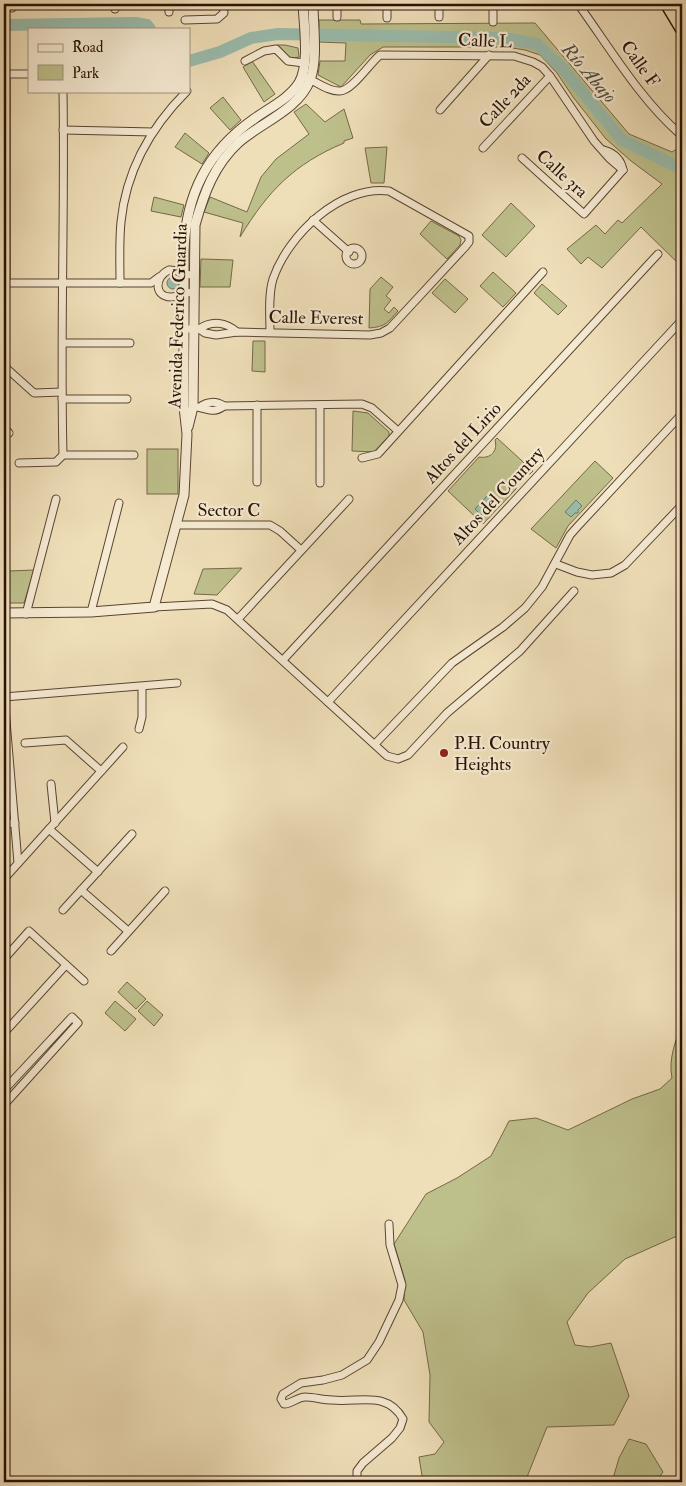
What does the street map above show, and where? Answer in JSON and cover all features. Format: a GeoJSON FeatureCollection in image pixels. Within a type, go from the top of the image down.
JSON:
{"type":"FeatureCollection","features":[{"type":"Feature","properties":{"kind":"highway"},"geometry":{"type":"LineString","coordinates":[[667,4],[682,29]]}},
{"type":"Feature","properties":{"kind":"street"},"geometry":{"type":"LineString","coordinates":[[169,4],[169,12]]}},
{"type":"Feature","properties":{"kind":"street"},"geometry":{"type":"LineString","coordinates":[[184,20],[218,19],[224,13],[223,4]]}},
{"type":"Feature","properties":{"kind":"street","name":"Avenida Federico Guardia"},"geometry":{"type":"LineString","coordinates":[[303,4],[308,20],[309,52],[313,66],[306,77]]}},
{"type":"Feature","properties":{"kind":"street","name":"Avenida Federico Guardia"},"geometry":{"type":"LineString","coordinates":[[308,20],[313,4]]}},
{"type":"Feature","properties":{"kind":"street"},"geometry":{"type":"LineString","coordinates":[[337,4],[337,17]]}},
{"type":"Feature","properties":{"kind":"street"},"geometry":{"type":"LineString","coordinates":[[387,4],[387,18]]}},
{"type":"Feature","properties":{"kind":"street"},"geometry":{"type":"LineString","coordinates":[[439,4],[439,17]]}},
{"type":"Feature","properties":{"kind":"street"},"geometry":{"type":"LineString","coordinates":[[493,4],[493,22]]}},
{"type":"Feature","properties":{"kind":"street","name":"Calle F"},"geometry":{"type":"LineString","coordinates":[[578,4],[648,101],[666,122],[680,134],[682,132]]}},
{"type":"Feature","properties":{"kind":"street"},"geometry":{"type":"LineString","coordinates":[[245,61],[264,51],[276,48],[288,61],[304,63]]}},
{"type":"Feature","properties":{"kind":"street","name":"Avenida Federico Guardia"},"geometry":{"type":"LineString","coordinates":[[193,407],[184,329],[195,225],[213,166],[240,141],[297,100],[303,93],[306,77],[304,63],[309,52]]}},
{"type":"Feature","properties":{"kind":"street","name":"Calle L"},"geometry":{"type":"LineString","coordinates":[[306,77],[341,92],[347,90],[380,55],[489,55],[524,57],[542,67],[550,76],[600,148],[623,170]]}},
{"type":"Feature","properties":{"kind":"street"},"geometry":{"type":"LineString","coordinates":[[467,55],[474,62],[474,72]]}},
{"type":"Feature","properties":{"kind":"street"},"geometry":{"type":"LineString","coordinates":[[440,110],[489,55]]}},
{"type":"Feature","properties":{"kind":"street"},"geometry":{"type":"LineString","coordinates":[[28,74],[5,74],[5,283],[151,283],[169,270],[189,275]]}},
{"type":"Feature","properties":{"kind":"street","name":"Calle 2da"},"geometry":{"type":"LineString","coordinates":[[483,148],[550,76]]}},
{"type":"Feature","properties":{"kind":"street"},"geometry":{"type":"LineString","coordinates":[[19,462],[56,462],[63,454],[63,92]]}},
{"type":"Feature","properties":{"kind":"street"},"geometry":{"type":"LineString","coordinates":[[120,283],[121,220],[126,194],[137,160],[153,132],[171,107],[186,92]]}},
{"type":"Feature","properties":{"kind":"street"},"geometry":{"type":"LineString","coordinates":[[63,130],[153,132]]}},
{"type":"Feature","properties":{"kind":"street","name":"Calle 3ra"},"geometry":{"type":"LineString","coordinates":[[522,158],[584,214],[623,170]]}},
{"type":"Feature","properties":{"kind":"street","name":"Calle Everest"},"geometry":{"type":"LineString","coordinates":[[184,329],[197,329],[216,335],[237,332],[370,335],[381,333],[390,328],[469,242],[469,236],[389,191],[378,189],[351,197],[328,209],[314,220]]}},
{"type":"Feature","properties":{"kind":"street"},"geometry":{"type":"LineString","coordinates":[[270,333],[270,302],[273,280],[283,256],[296,238],[314,220],[349,252]]}},
{"type":"Feature","properties":{"kind":"street","name":"Altos del Lirio"},"geometry":{"type":"LineString","coordinates":[[282,660],[658,254]]}},
{"type":"Feature","properties":{"kind":"street"},"geometry":{"type":"LineString","coordinates":[[362,458],[378,454],[543,272]]}},
{"type":"Feature","properties":{"kind":"street"},"geometry":{"type":"LineString","coordinates":[[159,290],[158,283],[160,277]]}},
{"type":"Feature","properties":{"kind":"street"},"geometry":{"type":"LineString","coordinates":[[151,283],[163,295],[169,298],[189,292]]}},
{"type":"Feature","properties":{"kind":"street","name":"Avenida Federico Guardia"},"geometry":{"type":"LineString","coordinates":[[154,607],[184,496],[187,434],[193,407],[197,329],[189,292]]}},
{"type":"Feature","properties":{"kind":"street","name":"Altos del Country"},"geometry":{"type":"LineString","coordinates":[[328,702],[682,320]]}},
{"type":"Feature","properties":{"kind":"street","name":"Calle Everest"},"geometry":{"type":"LineString","coordinates":[[197,329],[206,324],[218,323],[229,326],[237,332]]}},
{"type":"Feature","properties":{"kind":"street"},"geometry":{"type":"LineString","coordinates":[[63,343],[130,343]]}},
{"type":"Feature","properties":{"kind":"street"},"geometry":{"type":"LineString","coordinates":[[4,366],[34,393],[127,399]]}},
{"type":"Feature","properties":{"kind":"street"},"geometry":{"type":"LineString","coordinates":[[193,407],[212,402],[220,403],[224,406],[362,404],[372,408],[398,431]]}},
{"type":"Feature","properties":{"kind":"street"},"geometry":{"type":"LineString","coordinates":[[257,405],[257,482]]}},
{"type":"Feature","properties":{"kind":"street"},"geometry":{"type":"LineString","coordinates":[[320,405],[320,483]]}},
{"type":"Feature","properties":{"kind":"street"},"geometry":{"type":"LineString","coordinates":[[374,744],[452,663],[503,627],[525,608],[542,586],[578,526],[682,414]]}},
{"type":"Feature","properties":{"kind":"street"},"geometry":{"type":"LineString","coordinates":[[63,454],[134,455]]}},
{"type":"Feature","properties":{"kind":"street"},"geometry":{"type":"LineString","coordinates":[[26,614],[56,499]]}},
{"type":"Feature","properties":{"kind":"street"},"geometry":{"type":"LineString","coordinates":[[238,619],[349,499]]}},
{"type":"Feature","properties":{"kind":"street"},"geometry":{"type":"LineString","coordinates":[[91,612],[118,502]]}},
{"type":"Feature","properties":{"kind":"street"},"geometry":{"type":"LineString","coordinates":[[556,564],[592,576],[611,573],[625,565],[682,506]]}},
{"type":"Feature","properties":{"kind":"street","name":"Sector C"},"geometry":{"type":"LineString","coordinates":[[177,525],[270,525],[280,531],[301,550]]}},
{"type":"Feature","properties":{"kind":"street"},"geometry":{"type":"LineString","coordinates":[[4,613],[91,612],[212,604],[227,610],[238,619],[387,756],[398,759],[408,755],[447,713],[520,651],[574,591]]}},
{"type":"Feature","properties":{"kind":"street"},"geometry":{"type":"LineString","coordinates":[[18,863],[7,761],[4,697],[177,684]]}},
{"type":"Feature","properties":{"kind":"street"},"geometry":{"type":"LineString","coordinates":[[139,729],[142,717],[142,687]]}},
{"type":"Feature","properties":{"kind":"street"},"geometry":{"type":"LineString","coordinates":[[25,743],[66,740],[102,771]]}},
{"type":"Feature","properties":{"kind":"street"},"geometry":{"type":"LineString","coordinates":[[4,879],[123,748]]}},
{"type":"Feature","properties":{"kind":"street"},"geometry":{"type":"LineString","coordinates":[[51,784],[55,823]]}},
{"type":"Feature","properties":{"kind":"street"},"geometry":{"type":"LineString","coordinates":[[4,824],[15,823]]}},
{"type":"Feature","properties":{"kind":"street"},"geometry":{"type":"LineString","coordinates":[[49,829],[98,872]]}},
{"type":"Feature","properties":{"kind":"street"},"geometry":{"type":"LineString","coordinates":[[62,910],[132,834]]}},
{"type":"Feature","properties":{"kind":"street"},"geometry":{"type":"LineString","coordinates":[[17,850],[34,846]]}},
{"type":"Feature","properties":{"kind":"street"},"geometry":{"type":"LineString","coordinates":[[81,890],[128,932]]}},
{"type":"Feature","properties":{"kind":"street"},"geometry":{"type":"LineString","coordinates":[[111,951],[164,891]]}},
{"type":"Feature","properties":{"kind":"street"},"geometry":{"type":"LineString","coordinates":[[4,959],[29,931],[84,981]]}},
{"type":"Feature","properties":{"kind":"street"},"geometry":{"type":"LineString","coordinates":[[4,1033],[66,965]]}},
{"type":"Feature","properties":{"kind":"street"},"geometry":{"type":"LineString","coordinates":[[4,1090],[72,1017],[78,1022],[4,1104]]}},
{"type":"Feature","properties":{"kind":"street"},"geometry":{"type":"LineString","coordinates":[[28,1063],[36,1068]]}},
{"type":"Feature","properties":{"kind":"street"},"geometry":{"type":"LineString","coordinates":[[357,1482],[357,1471],[363,1463],[392,1438],[400,1428],[403,1419],[398,1410],[379,1400],[334,1401],[303,1396],[290,1404],[284,1404],[281,1399],[283,1394],[289,1389],[301,1383],[342,1375],[367,1360],[379,1342],[399,1300],[402,1285],[390,1245],[389,1224]]}},
{"type":"Feature","properties":{"kind":"green space"},"geometry":{"type":"Polygon","coordinates":[[[319,20],[360,20],[361,24],[535,23],[629,134],[672,152],[675,150],[682,155],[682,267],[641,227],[602,268],[588,257],[581,264],[567,249],[596,225],[605,234],[618,220],[622,223],[662,184],[606,139],[557,73],[540,55],[506,47],[383,47],[370,55],[341,87],[318,75],[320,61],[345,61],[346,43],[319,42],[319,20]]]}},
{"type":"Feature","properties":{"kind":"green space"},"geometry":{"type":"Polygon","coordinates":[[[277,45],[298,48],[299,57],[289,59],[277,45]]]}},
{"type":"Feature","properties":{"kind":"green space"},"geometry":{"type":"Polygon","coordinates":[[[252,61],[275,94],[264,102],[243,67],[252,61]]]}},
{"type":"Feature","properties":{"kind":"green space"},"geometry":{"type":"Polygon","coordinates":[[[223,97],[241,120],[230,130],[210,108],[223,97]]]}},
{"type":"Feature","properties":{"kind":"green space"},"geometry":{"type":"Polygon","coordinates":[[[306,104],[325,122],[344,109],[353,138],[344,141],[344,143],[311,160],[284,181],[261,206],[240,237],[243,223],[204,212],[210,197],[247,212],[261,177],[276,159],[309,134],[294,112],[306,104]]]}},
{"type":"Feature","properties":{"kind":"green space"},"geometry":{"type":"Polygon","coordinates":[[[185,133],[209,153],[202,164],[175,147],[185,133]]]}},
{"type":"Feature","properties":{"kind":"green space"},"geometry":{"type":"Polygon","coordinates":[[[387,147],[384,183],[371,183],[365,148],[387,147]]]}},
{"type":"Feature","properties":{"kind":"green space"},"geometry":{"type":"Polygon","coordinates":[[[154,197],[184,205],[181,217],[151,211],[154,197]]]}},
{"type":"Feature","properties":{"kind":"green space"},"geometry":{"type":"Polygon","coordinates":[[[511,203],[535,226],[506,257],[482,235],[511,203]]]}},
{"type":"Feature","properties":{"kind":"green space"},"geometry":{"type":"Polygon","coordinates":[[[431,221],[459,236],[461,240],[460,245],[447,259],[420,234],[431,221]]]}},
{"type":"Feature","properties":{"kind":"green space"},"geometry":{"type":"Polygon","coordinates":[[[201,259],[233,260],[230,287],[200,287],[201,259]]]}},
{"type":"Feature","properties":{"kind":"green space"},"geometry":{"type":"Polygon","coordinates":[[[493,272],[516,293],[503,307],[480,286],[493,272]]]}},
{"type":"Feature","properties":{"kind":"green space"},"geometry":{"type":"Polygon","coordinates":[[[381,277],[393,287],[386,296],[391,300],[384,309],[389,313],[394,307],[398,311],[383,325],[369,328],[370,289],[381,277]]]}},
{"type":"Feature","properties":{"kind":"green space"},"geometry":{"type":"Polygon","coordinates":[[[445,279],[468,299],[455,313],[432,293],[445,279]]]}},
{"type":"Feature","properties":{"kind":"green space"},"geometry":{"type":"Polygon","coordinates":[[[542,284],[567,306],[558,315],[534,293],[542,284]]]}},
{"type":"Feature","properties":{"kind":"green space"},"geometry":{"type":"Polygon","coordinates":[[[253,341],[265,341],[265,372],[252,371],[253,341]]]}},
{"type":"Feature","properties":{"kind":"green space"},"geometry":{"type":"Polygon","coordinates":[[[353,411],[368,413],[389,432],[389,436],[374,452],[352,451],[353,411]]]}},
{"type":"Feature","properties":{"kind":"green space"},"geometry":{"type":"Polygon","coordinates":[[[497,438],[533,471],[530,474],[523,473],[517,477],[516,489],[483,524],[448,491],[479,457],[487,457],[493,453],[497,438]]]}},
{"type":"Feature","properties":{"kind":"green space"},"geometry":{"type":"Polygon","coordinates":[[[147,449],[178,449],[178,494],[147,494],[147,449]]]}},
{"type":"Feature","properties":{"kind":"green space"},"geometry":{"type":"Polygon","coordinates":[[[595,461],[613,478],[568,526],[556,548],[531,529],[595,461]]]}},
{"type":"Feature","properties":{"kind":"green space"},"geometry":{"type":"Polygon","coordinates":[[[242,568],[217,595],[194,594],[203,569],[242,568]]]}},
{"type":"Feature","properties":{"kind":"green space"},"geometry":{"type":"Polygon","coordinates":[[[34,570],[24,603],[8,603],[9,571],[34,570]]]}},
{"type":"Feature","properties":{"kind":"green space"},"geometry":{"type":"Polygon","coordinates":[[[127,982],[146,999],[136,1009],[118,992],[127,982]]]}},
{"type":"Feature","properties":{"kind":"green space"},"geometry":{"type":"Polygon","coordinates":[[[115,1001],[136,1019],[125,1031],[105,1013],[115,1001]]]}},
{"type":"Feature","properties":{"kind":"green space"},"geometry":{"type":"Polygon","coordinates":[[[147,1001],[163,1015],[154,1026],[138,1011],[147,1001]]]}},
{"type":"Feature","properties":{"kind":"green space"},"geometry":{"type":"Polygon","coordinates":[[[682,1022],[682,1230],[677,1236],[625,1259],[588,1293],[567,1322],[575,1345],[590,1347],[611,1343],[629,1396],[614,1425],[547,1427],[525,1482],[423,1482],[419,1457],[435,1454],[444,1442],[429,1422],[430,1375],[423,1332],[404,1300],[405,1280],[394,1244],[426,1194],[457,1178],[491,1156],[509,1121],[536,1118],[568,1130],[632,1099],[660,1089],[672,1078],[672,1057],[682,1022]]]}},
{"type":"Feature","properties":{"kind":"green space"},"geometry":{"type":"Polygon","coordinates":[[[629,1439],[646,1444],[663,1472],[656,1482],[612,1482],[619,1458],[629,1439]]]}},
{"type":"Feature","properties":{"kind":"shaded area"},"geometry":{"type":"Polygon","coordinates":[[[173,277],[179,283],[173,289],[167,283],[173,277]]]}},
{"type":"Feature","properties":{"kind":"shaded area"},"geometry":{"type":"Polygon","coordinates":[[[489,494],[495,500],[489,509],[481,515],[475,509],[489,494]]]}},
{"type":"Feature","properties":{"kind":"shaded area"},"geometry":{"type":"Polygon","coordinates":[[[576,500],[582,506],[578,513],[571,517],[565,512],[576,500]]]}},
{"type":"Feature","properties":{"kind":"waterway","name":"Río Abajo"},"geometry":{"type":"LineString","coordinates":[[4,25],[135,23],[147,25],[149,28]]}},
{"type":"Feature","properties":{"kind":"waterway","name":"Río Abajo"},"geometry":{"type":"LineString","coordinates":[[190,61],[220,52],[251,38],[278,34],[505,38],[537,44],[563,69],[622,140],[682,169]]}},
{"type":"Feature","properties":{"kind":"place","name":"P.H. Country Heights"},"geometry":{"type":"Point","coordinates":[444,753]}}]}
